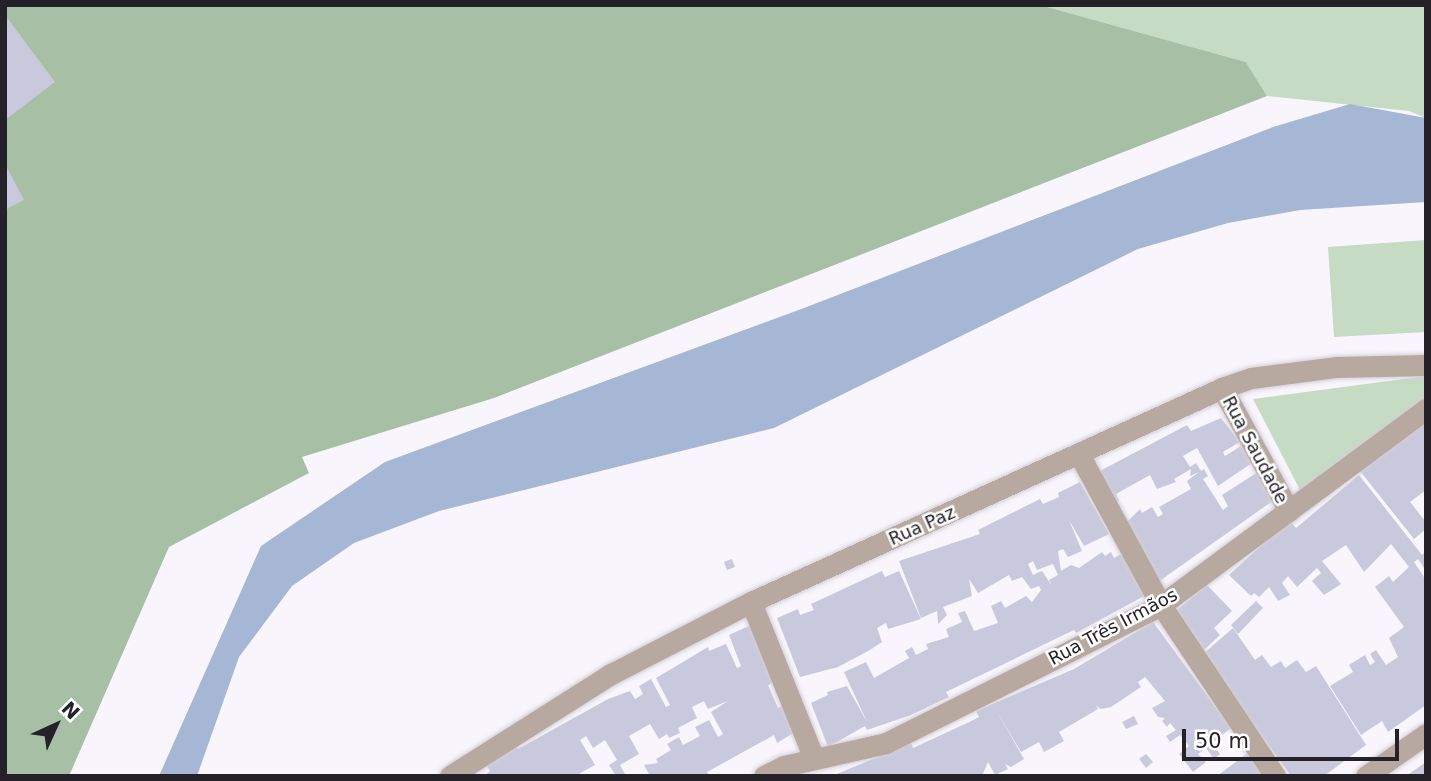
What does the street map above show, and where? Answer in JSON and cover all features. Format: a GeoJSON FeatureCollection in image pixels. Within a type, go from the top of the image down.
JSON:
{"type":"FeatureCollection","features":[{"type":"Feature","properties":{"kind":"street","name":"Rua Paz"},"geometry":{"type":"LineString","coordinates":[[450,776],[611,674],[751,602],[1080,456],[1222,388],[1251,378],[1337,367],[1426,365]]}},
{"type":"Feature","properties":{"kind":"street","name":"Rua Saudade"},"geometry":{"type":"LineString","coordinates":[[1222,388],[1289,511]]}},
{"type":"Feature","properties":{"kind":"street","name":"Rua Três Irmãos"},"geometry":{"type":"LineString","coordinates":[[764,776],[814,759],[886,743],[1161,605],[1426,409]]}},
{"type":"Feature","properties":{"kind":"street"},"geometry":{"type":"LineString","coordinates":[[1080,456],[1161,605],[1275,776]]}},
{"type":"Feature","properties":{"kind":"street"},"geometry":{"type":"LineString","coordinates":[[751,602],[814,759]]}},
{"type":"Feature","properties":{"kind":"street"},"geometry":{"type":"LineString","coordinates":[[1366,776],[1426,734]]}},
{"type":"Feature","properties":{"kind":"green space"},"geometry":{"type":"Polygon","coordinates":[[[5,5],[1040,5],[1246,62],[1267,96],[494,398],[302,457],[309,473],[169,547],[69,776],[5,776],[5,5]]]}},
{"type":"Feature","properties":{"kind":"green space"},"geometry":{"type":"Polygon","coordinates":[[[1040,5],[1426,5],[1426,118],[1409,111],[1267,96],[1246,62],[1040,5]]]}},
{"type":"Feature","properties":{"kind":"green space"},"geometry":{"type":"Polygon","coordinates":[[[1426,240],[1426,332],[1334,337],[1328,247],[1426,240]]]}},
{"type":"Feature","properties":{"kind":"green space"},"geometry":{"type":"Polygon","coordinates":[[[1426,376],[1426,398],[1301,492],[1253,399],[1426,376]]]}},
{"type":"Feature","properties":{"kind":"water"},"geometry":{"type":"Polygon","coordinates":[[[1350,104],[1426,118],[1426,202],[1300,210],[1228,223],[1138,249],[774,428],[439,511],[354,543],[292,586],[239,657],[197,776],[159,776],[261,546],[385,462],[804,308],[1273,127],[1350,104]]]}},
{"type":"Feature","properties":{"kind":"building"},"geometry":{"type":"Polygon","coordinates":[[[8,19],[55,82],[5,120],[5,22],[8,19]]]}},
{"type":"Feature","properties":{"kind":"building"},"geometry":{"type":"Polygon","coordinates":[[[5,164],[24,200],[5,210],[5,164]]]}},
{"type":"Feature","properties":{"kind":"building"},"geometry":{"type":"Polygon","coordinates":[[[1221,418],[1240,442],[1223,452],[1225,456],[1241,446],[1252,463],[1218,486],[1197,448],[1183,456],[1190,467],[1196,463],[1201,471],[1204,469],[1208,476],[1203,479],[1223,510],[1228,506],[1222,495],[1258,472],[1274,500],[1158,582],[1125,524],[1140,509],[1142,513],[1152,507],[1158,517],[1163,514],[1159,507],[1191,489],[1187,481],[1199,472],[1190,476],[1191,469],[1174,479],[1176,482],[1157,489],[1150,475],[1116,494],[1119,501],[1114,504],[1098,472],[1187,425],[1191,431],[1221,418]]]}},
{"type":"Feature","properties":{"kind":"building"},"geometry":{"type":"Polygon","coordinates":[[[1426,423],[1426,490],[1410,502],[1426,522],[1426,529],[1414,539],[1360,471],[1426,423]]]}},
{"type":"Feature","properties":{"kind":"building"},"geometry":{"type":"Polygon","coordinates":[[[1359,475],[1422,555],[1426,551],[1426,571],[1418,559],[1414,562],[1426,580],[1426,705],[1388,732],[1382,721],[1361,735],[1330,686],[1353,672],[1349,665],[1365,655],[1370,665],[1375,662],[1370,654],[1376,650],[1386,665],[1398,657],[1389,638],[1404,627],[1375,587],[1389,576],[1393,582],[1409,567],[1391,544],[1364,572],[1346,545],[1322,561],[1341,584],[1324,595],[1312,581],[1321,573],[1317,568],[1297,587],[1288,576],[1282,583],[1290,595],[1278,601],[1269,587],[1259,597],[1254,593],[1251,596],[1229,575],[1289,520],[1296,528],[1359,475]]]}},
{"type":"Feature","properties":{"kind":"building"},"geometry":{"type":"Polygon","coordinates":[[[1080,482],[1109,534],[1084,546],[1069,520],[1082,551],[1068,557],[1063,549],[1058,551],[1061,571],[1071,565],[1079,568],[1102,552],[1105,556],[1111,552],[1114,558],[1121,554],[1146,595],[1076,633],[1074,630],[946,692],[949,697],[911,715],[867,730],[865,726],[828,747],[811,703],[828,695],[827,692],[847,686],[867,722],[844,672],[866,662],[874,678],[909,658],[905,651],[912,647],[916,655],[928,649],[926,644],[949,637],[946,629],[962,622],[958,613],[965,611],[974,631],[998,623],[991,606],[1001,601],[1005,608],[1026,596],[1032,602],[1041,590],[1039,586],[1031,589],[1022,577],[1012,581],[1009,575],[978,593],[969,579],[972,596],[943,607],[947,615],[938,624],[937,611],[921,618],[899,561],[980,534],[978,530],[1040,499],[1043,504],[1059,497],[1058,493],[1080,482]],[[1033,561],[1028,564],[1033,575],[1042,571],[1052,586],[1049,580],[1058,575],[1053,564],[1037,570],[1033,561]]]}},
{"type":"Feature","properties":{"kind":"building"},"geometry":{"type":"Polygon","coordinates":[[[732,559],[735,567],[727,570],[724,562],[732,559]]]}},
{"type":"Feature","properties":{"kind":"building"},"geometry":{"type":"Polygon","coordinates":[[[882,571],[885,577],[899,571],[921,619],[888,629],[886,623],[877,628],[882,642],[870,650],[838,667],[800,677],[777,618],[798,609],[800,615],[814,610],[811,604],[882,571]]]}},
{"type":"Feature","properties":{"kind":"building"},"geometry":{"type":"Polygon","coordinates":[[[1207,585],[1232,611],[1214,628],[1220,635],[1203,651],[1171,615],[1207,585]]]}},
{"type":"Feature","properties":{"kind":"building"},"geometry":{"type":"Polygon","coordinates":[[[1256,601],[1263,608],[1238,634],[1231,625],[1256,601]]]}},
{"type":"Feature","properties":{"kind":"building"},"geometry":{"type":"Polygon","coordinates":[[[1153,622],[1231,728],[1212,743],[1220,754],[1214,759],[1206,748],[1198,754],[1206,762],[1193,772],[1179,754],[1189,746],[1180,735],[1170,742],[1166,736],[1176,730],[1170,723],[1167,727],[1162,721],[1165,718],[1158,717],[1152,708],[1165,701],[1145,677],[1138,682],[1141,687],[1111,707],[1100,709],[1096,705],[1098,709],[1059,732],[1064,741],[1044,752],[1039,742],[1021,752],[996,710],[1024,759],[1011,767],[1005,764],[1008,769],[995,775],[988,762],[982,776],[832,776],[911,743],[913,748],[967,723],[979,717],[976,711],[1074,669],[1153,622]]]}},
{"type":"Feature","properties":{"kind":"building"},"geometry":{"type":"Polygon","coordinates":[[[751,625],[775,682],[768,685],[778,708],[785,704],[795,732],[777,743],[774,735],[707,772],[709,776],[650,776],[644,765],[658,763],[656,759],[671,750],[667,744],[679,737],[683,745],[700,736],[695,727],[709,720],[718,737],[723,734],[711,712],[728,701],[708,709],[704,701],[692,707],[697,718],[678,728],[680,733],[669,738],[667,734],[659,739],[650,724],[629,736],[639,754],[620,765],[625,774],[621,776],[616,776],[609,765],[617,760],[605,740],[593,748],[586,736],[580,740],[595,765],[575,776],[484,776],[490,771],[487,766],[516,746],[518,749],[608,699],[630,691],[635,699],[643,694],[639,686],[651,679],[666,707],[670,705],[656,678],[708,647],[709,651],[726,644],[737,668],[741,666],[729,635],[751,625]]]}},
{"type":"Feature","properties":{"kind":"building"},"geometry":{"type":"Polygon","coordinates":[[[1233,628],[1255,660],[1262,655],[1271,667],[1281,661],[1285,668],[1297,660],[1306,672],[1316,666],[1366,745],[1324,776],[1291,776],[1203,654],[1233,628]]]}},
{"type":"Feature","properties":{"kind":"building"},"geometry":{"type":"Polygon","coordinates":[[[1134,716],[1138,724],[1126,729],[1122,722],[1134,716]]]}},
{"type":"Feature","properties":{"kind":"building"},"geometry":{"type":"Polygon","coordinates":[[[1249,752],[1262,776],[1217,776],[1249,752]]]}},
{"type":"Feature","properties":{"kind":"building"},"geometry":{"type":"Polygon","coordinates":[[[1146,754],[1153,762],[1146,768],[1139,759],[1146,754]]]}},
{"type":"Feature","properties":{"kind":"building"},"geometry":{"type":"Polygon","coordinates":[[[1426,762],[1426,776],[1406,776],[1426,762]]]}}]}
